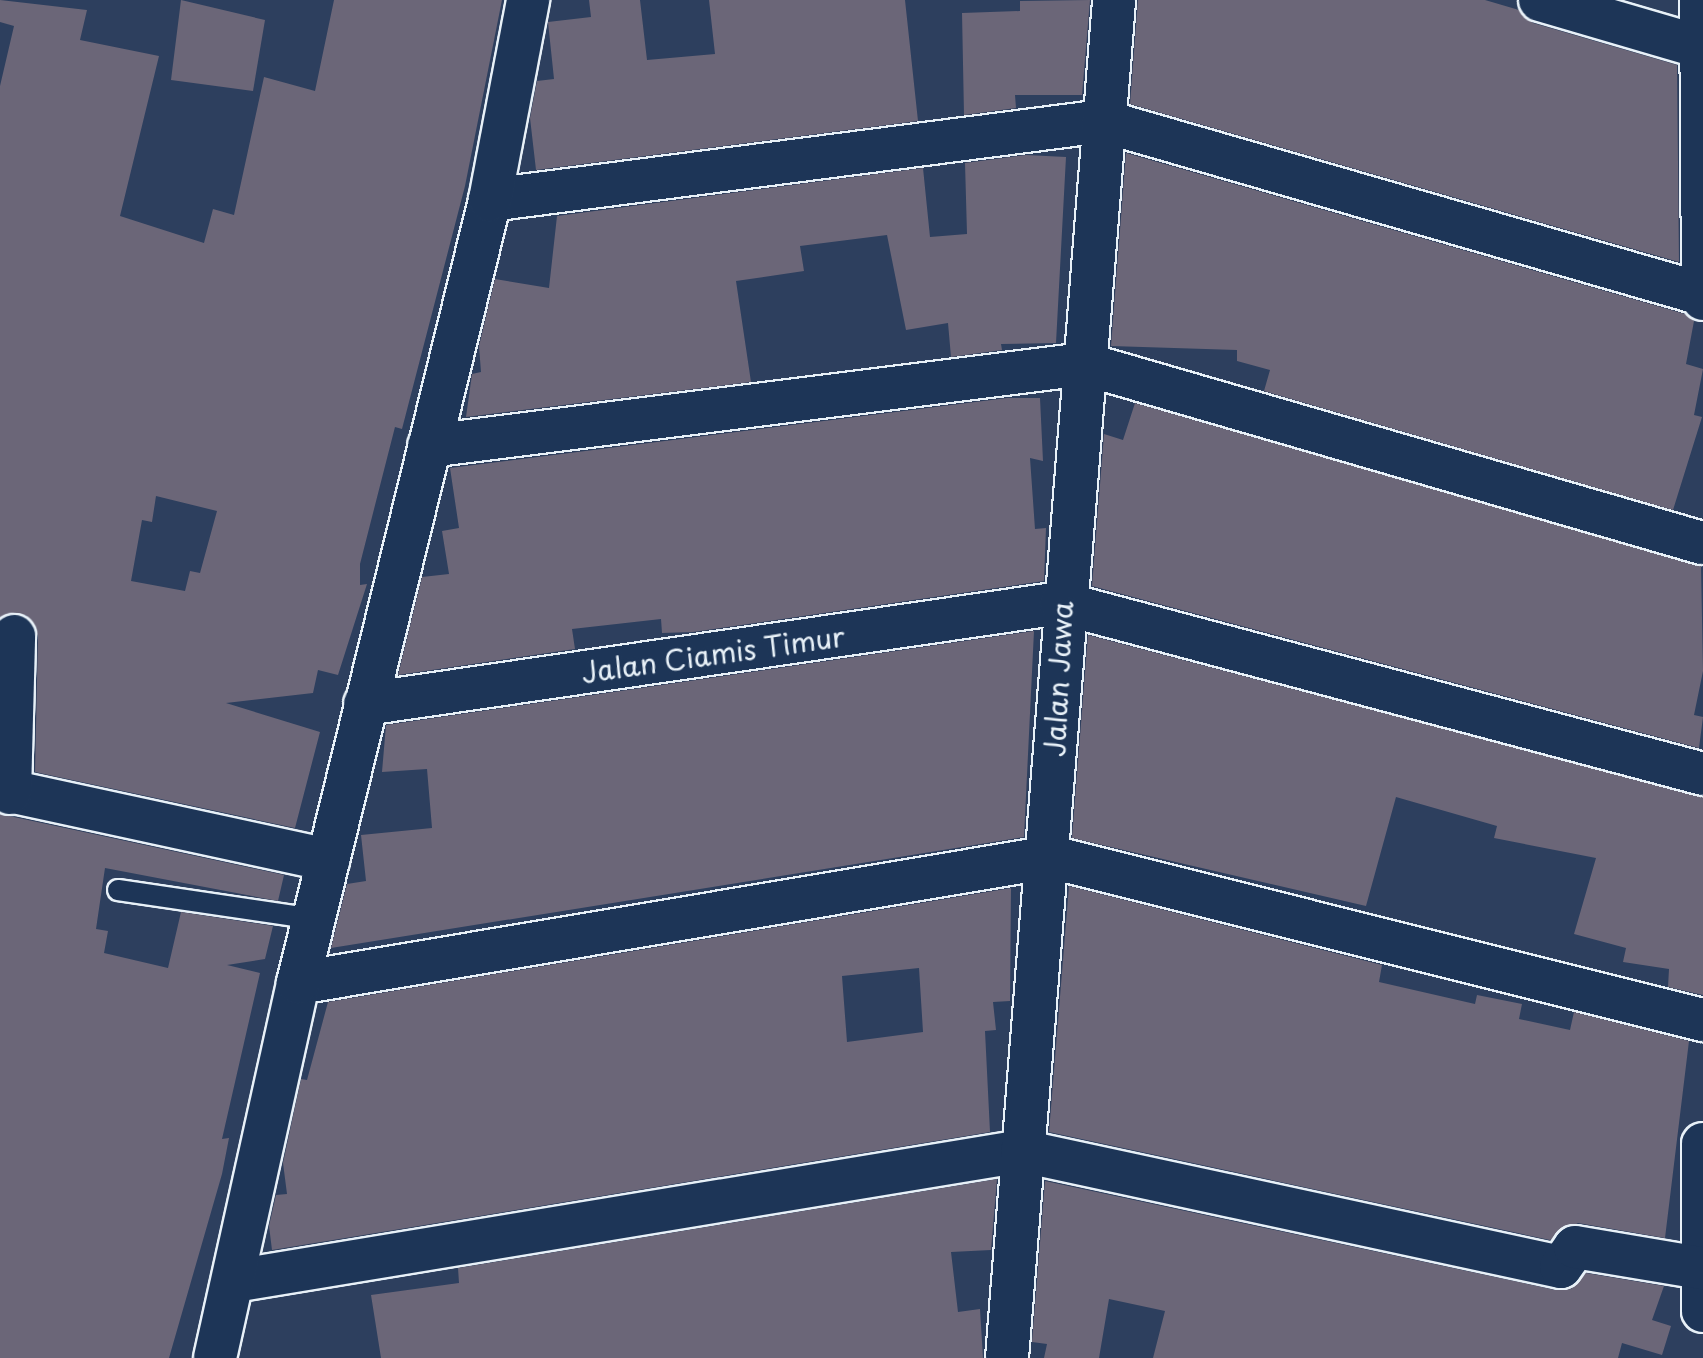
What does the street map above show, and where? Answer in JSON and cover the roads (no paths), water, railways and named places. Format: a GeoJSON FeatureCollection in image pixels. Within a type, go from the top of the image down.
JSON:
{"type":"FeatureCollection","features":[{"type":"Feature","properties":{"kind":"street"},"geometry":{"type":"LineString","coordinates":[[215,1358],[298,983],[490,200],[528,0]]}},
{"type":"Feature","properties":{"kind":"street","name":"Jalan Jawa"},"geometry":{"type":"LineString","coordinates":[[1007,1358],[1022,1151],[1051,857],[1061,603],[1085,364],[1114,0]]}},
{"type":"Feature","properties":{"kind":"street"},"geometry":{"type":"LineString","coordinates":[[1540,0],[1701,47]]}},
{"type":"Feature","properties":{"kind":"street"},"geometry":{"type":"LineString","coordinates":[[490,200],[1103,121],[1703,297],[1701,0]]}},
{"type":"Feature","properties":{"kind":"street"},"geometry":{"type":"LineString","coordinates":[[429,446],[1085,364],[1702,543]]}},
{"type":"Feature","properties":{"kind":"street"},"geometry":{"type":"LineString","coordinates":[[1703,522],[1703,559]]}},
{"type":"Feature","properties":{"kind":"street"},"geometry":{"type":"LineString","coordinates":[[1061,603],[1703,774]]}},
{"type":"Feature","properties":{"kind":"street","name":"Jalan Ciamis Timur"},"geometry":{"type":"LineString","coordinates":[[365,704],[1061,603]]}},
{"type":"Feature","properties":{"kind":"street"},"geometry":{"type":"LineString","coordinates":[[14,636],[5,791],[328,860]]}},
{"type":"Feature","properties":{"kind":"street"},"geometry":{"type":"LineString","coordinates":[[298,983],[1051,857],[1703,1020]]}},
{"type":"Feature","properties":{"kind":"street"},"geometry":{"type":"LineString","coordinates":[[1703,1144],[1703,1311]]}},
{"type":"Feature","properties":{"kind":"street"},"geometry":{"type":"LineString","coordinates":[[234,1281],[1022,1151],[1561,1267],[1575,1247],[1701,1268]]}},
{"type":"Feature","properties":{"kind":"lane"},"geometry":{"type":"LineString","coordinates":[[118,890],[314,919]]}}]}
